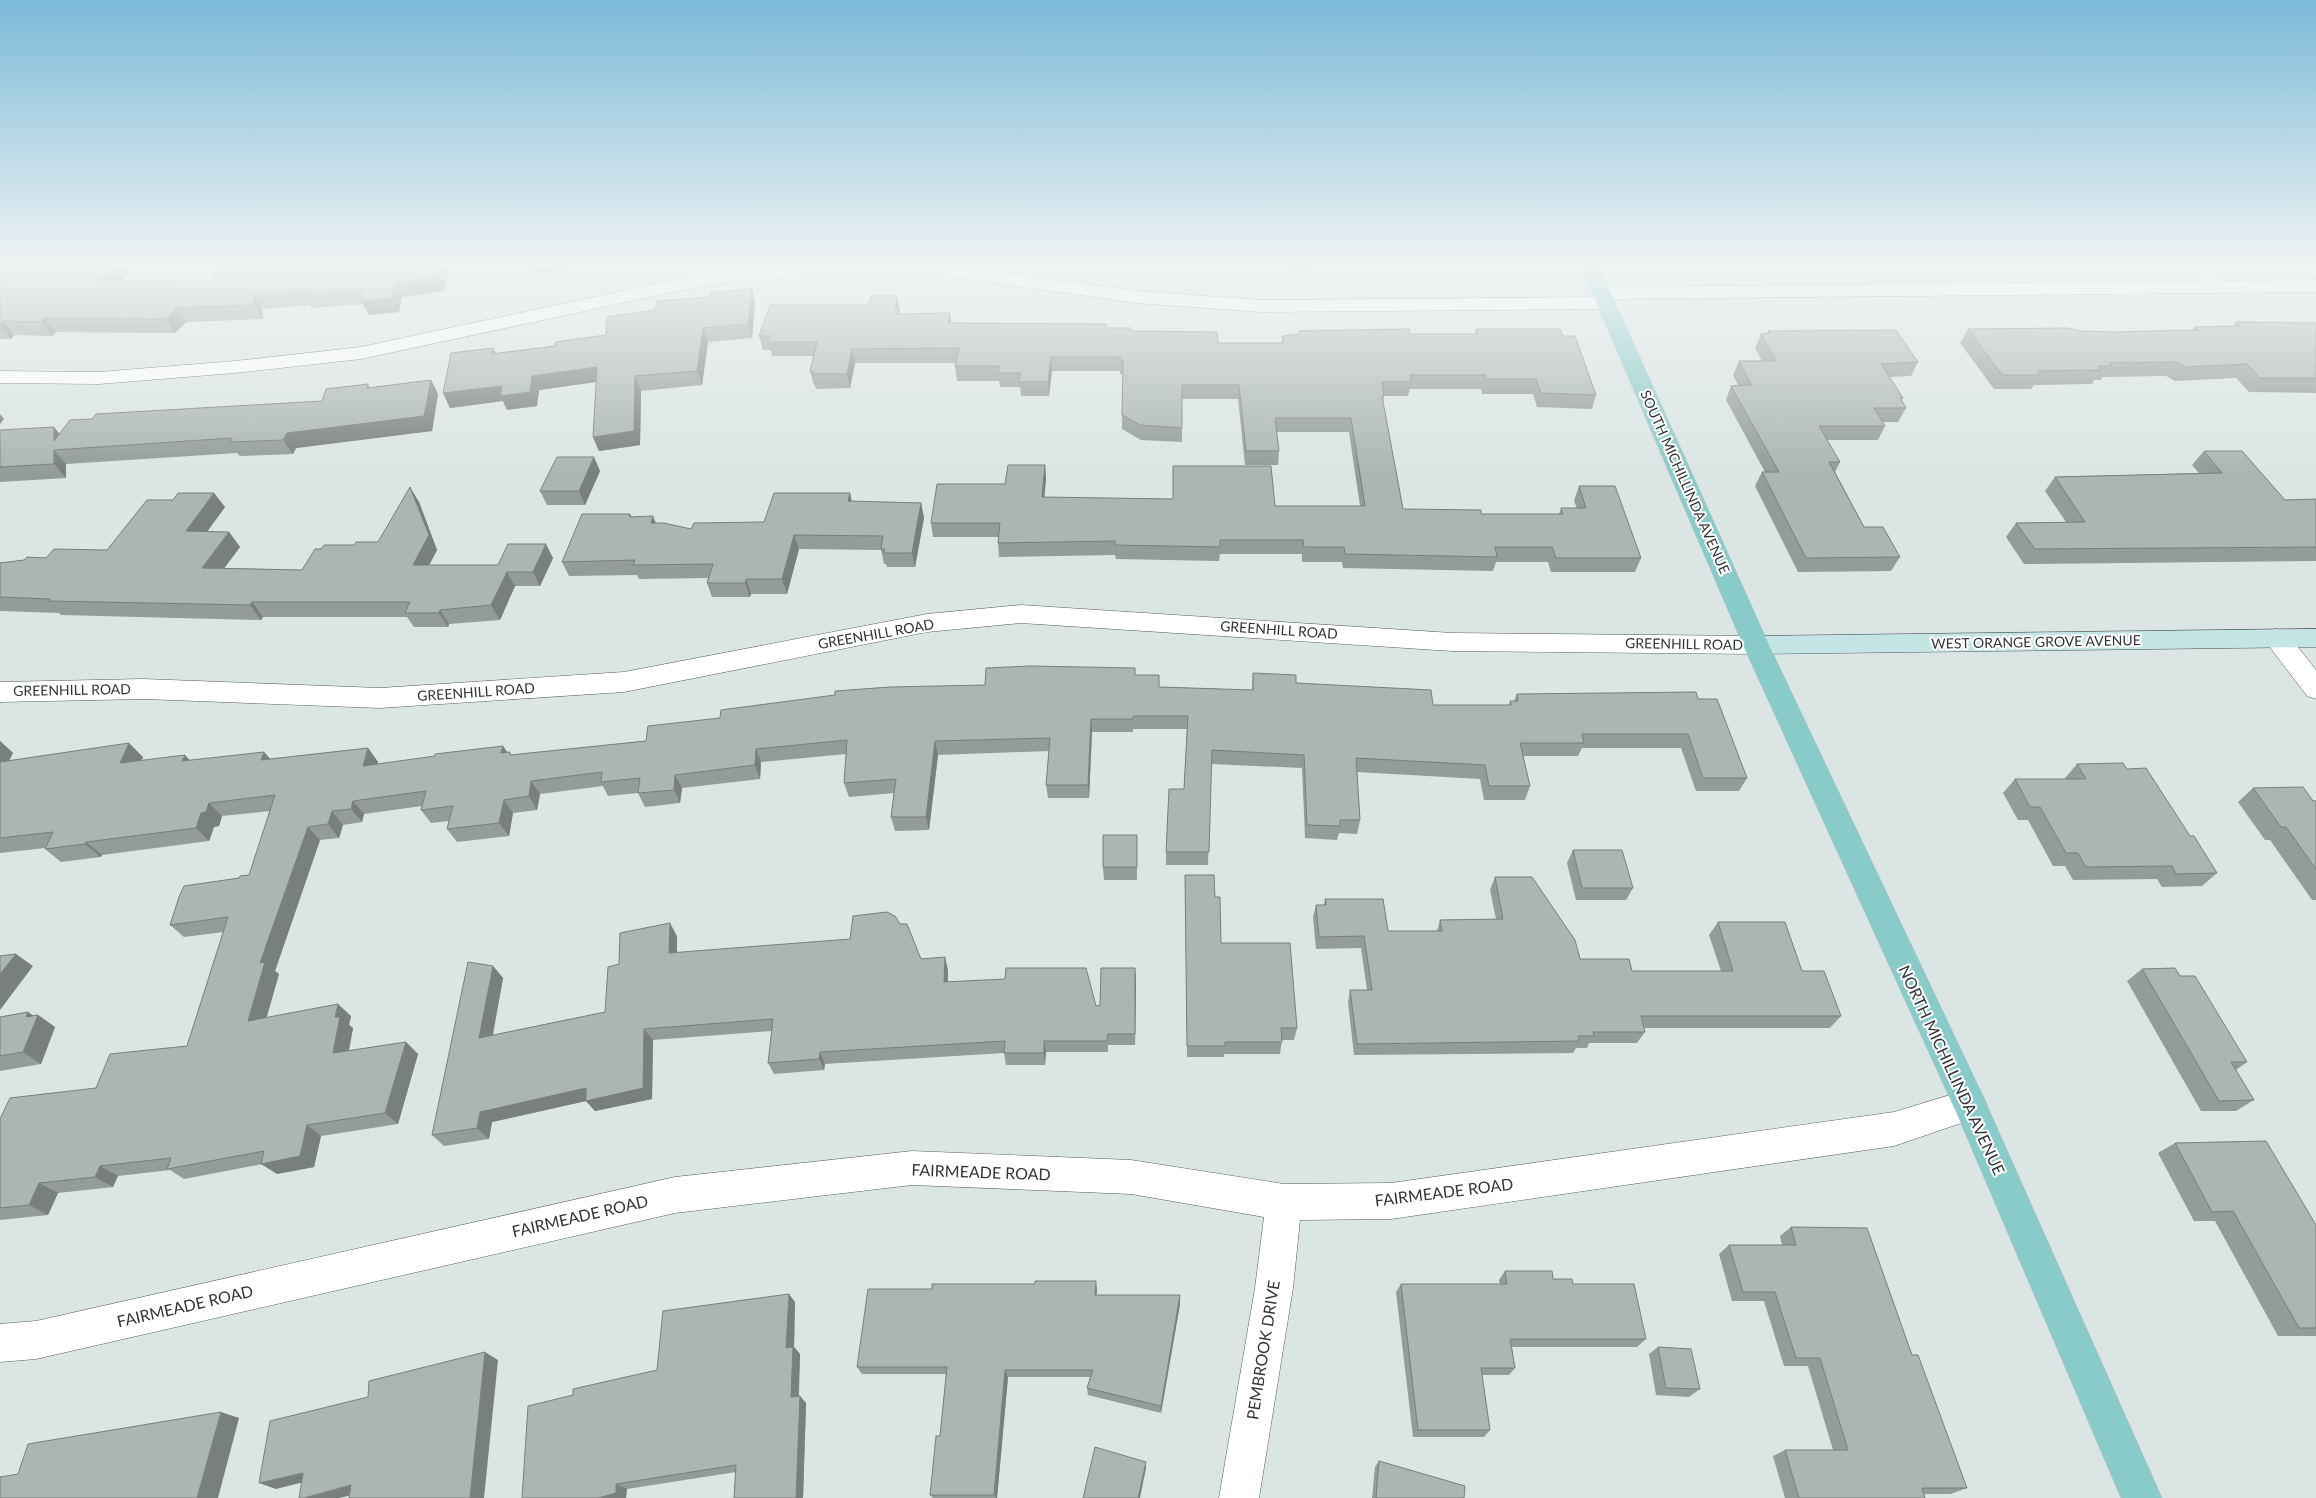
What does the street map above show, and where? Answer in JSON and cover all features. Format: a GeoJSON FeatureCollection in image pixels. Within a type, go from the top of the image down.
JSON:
{"type":"FeatureCollection","features":[{"type":"Feature","properties":{"kind":"main road","name":"SOUTH MICHILLINDA AVENUE"},"geometry":{"type":"LineString","coordinates":[[1620,334],[1756,645]]}},
{"type":"Feature","properties":{"kind":"main road","name":"NORTH MICHILLINDA AVENUE"},"geometry":{"type":"LineString","coordinates":[[1756,645],[1970,1105],[2142,1498]]}},
{"type":"Feature","properties":{"kind":"street"},"geometry":{"type":"LineString","coordinates":[[0,377],[99,378],[235,367],[361,353],[450,334]]}},
{"type":"Feature","properties":{"kind":"street","name":"GREENHILL ROAD"},"geometry":{"type":"LineString","coordinates":[[0,692],[144,689],[380,698],[624,682],[928,623],[1022,614],[1452,642],[1756,645]]}},
{"type":"Feature","properties":{"kind":"street"},"geometry":{"type":"LineString","coordinates":[[2276,638],[2316,689]]}},
{"type":"Feature","properties":{"kind":"street","name":"WEST ORANGE GROVE AVENUE"},"geometry":{"type":"LineString","coordinates":[[1756,645],[2316,638]]}},
{"type":"Feature","properties":{"kind":"street","name":"FAIRMEADE ROAD"},"geometry":{"type":"LineString","coordinates":[[0,1343],[36,1340],[675,1195],[912,1168],[1131,1177],[1284,1202],[1391,1201],[1894,1128],[1970,1105]]}},
{"type":"Feature","properties":{"kind":"street","name":"PEMBROOK DRIVE"},"geometry":{"type":"LineString","coordinates":[[1239,1498],[1274,1288],[1284,1202]]}},
{"type":"Feature","properties":{"kind":"building"},"geometry":{"type":"Polygon","coordinates":[[[702,334],[697,371],[635,376],[634,431],[593,437],[597,367],[532,376],[530,392],[500,396],[502,386],[443,393],[451,353],[493,348],[492,354],[555,346],[556,342],[606,335],[702,334]]]}},
{"type":"Feature","properties":{"kind":"building"},"geometry":{"type":"Polygon","coordinates":[[[760,334],[1217,334],[1218,343],[1283,343],[1283,336],[1299,334],[1562,334],[1563,336],[1575,336],[1596,395],[1541,393],[1536,379],[1486,379],[1485,375],[1410,375],[1411,382],[1382,382],[1384,396],[1382,396],[1403,509],[1481,510],[1481,514],[1563,514],[1561,508],[1586,508],[1579,486],[1615,486],[1641,558],[1556,558],[1552,547],[1495,547],[1497,557],[1345,554],[1344,547],[1304,547],[1303,540],[1220,540],[1220,547],[1115,545],[1115,541],[998,543],[1000,523],[931,523],[937,484],[1005,484],[1008,465],[1045,465],[1042,497],[1173,499],[1173,466],[1271,466],[1275,506],[1365,506],[1351,418],[1275,418],[1279,451],[1246,451],[1239,385],[1182,385],[1182,428],[1140,425],[1122,415],[1123,360],[1120,360],[1120,357],[1051,357],[1048,382],[1019,382],[1020,373],[998,373],[999,366],[955,366],[959,348],[852,349],[847,374],[812,374],[813,371],[810,371],[817,342],[768,342],[770,336],[759,336],[760,334]]]}},
{"type":"Feature","properties":{"kind":"building"},"geometry":{"type":"Polygon","coordinates":[[[1761,334],[1899,334],[1918,362],[1881,364],[1903,398],[1900,398],[1906,408],[1874,408],[1885,426],[1819,426],[1840,462],[1829,462],[1864,527],[1883,527],[1900,557],[1806,558],[1762,472],[1779,472],[1731,386],[1751,385],[1739,361],[1776,361],[1761,334]]]}},
{"type":"Feature","properties":{"kind":"building"},"geometry":{"type":"Polygon","coordinates":[[[1972,334],[2316,334],[2316,378],[2260,378],[2247,364],[2186,367],[2177,362],[2109,363],[2111,366],[2098,366],[2101,370],[2037,371],[2040,375],[2002,375],[1972,334]]]}},
{"type":"Feature","properties":{"kind":"building"},"geometry":{"type":"Polygon","coordinates":[[[431,380],[424,416],[287,433],[283,440],[230,442],[232,438],[54,450],[54,464],[0,467],[0,430],[54,427],[54,441],[70,420],[92,419],[96,414],[322,401],[326,389],[368,384],[367,388],[431,380]]]}},
{"type":"Feature","properties":{"kind":"building"},"geometry":{"type":"Polygon","coordinates":[[[2204,451],[2242,451],[2285,500],[2316,499],[2316,547],[2035,549],[2016,523],[2085,522],[2055,477],[2222,473],[2204,451]]]}},
{"type":"Feature","properties":{"kind":"building"},"geometry":{"type":"Polygon","coordinates":[[[557,457],[594,457],[579,491],[540,491],[557,457]]]}},
{"type":"Feature","properties":{"kind":"building"},"geometry":{"type":"Polygon","coordinates":[[[410,487],[429,535],[413,565],[498,565],[508,544],[546,544],[533,572],[507,572],[491,605],[440,610],[439,613],[405,613],[410,602],[252,602],[250,605],[48,601],[50,599],[0,597],[0,563],[24,560],[27,557],[46,558],[54,549],[107,550],[147,500],[173,500],[178,493],[214,493],[186,531],[229,532],[202,568],[302,570],[315,549],[321,549],[324,545],[354,545],[356,542],[378,542],[410,487]]]}},
{"type":"Feature","properties":{"kind":"building"},"geometry":{"type":"Polygon","coordinates":[[[774,493],[850,493],[848,501],[921,503],[912,553],[884,553],[885,549],[881,549],[883,536],[794,535],[782,579],[746,579],[745,583],[707,583],[713,564],[633,565],[635,560],[562,562],[582,514],[630,514],[630,517],[653,516],[651,523],[664,523],[691,529],[694,523],[764,522],[774,493]]]}},
{"type":"Feature","properties":{"kind":"building"},"geometry":{"type":"Polygon","coordinates":[[[1030,666],[1135,668],[1135,675],[1159,675],[1159,687],[1253,690],[1253,673],[1296,675],[1296,683],[1431,690],[1433,705],[1511,705],[1510,701],[1518,701],[1517,694],[1696,692],[1698,699],[1717,699],[1747,778],[1703,778],[1688,734],[1582,734],[1584,743],[1520,743],[1530,786],[1489,786],[1485,765],[1356,758],[1360,820],[1340,820],[1340,826],[1307,825],[1304,755],[1212,750],[1209,852],[1166,852],[1169,789],[1184,789],[1188,716],[1133,716],[1133,719],[1091,719],[1088,785],[1046,785],[1050,738],[935,741],[926,817],[891,817],[896,779],[844,783],[847,740],[756,749],[755,765],[675,775],[674,790],[638,793],[640,778],[601,782],[602,772],[531,781],[529,796],[504,800],[499,823],[447,829],[453,806],[421,810],[426,791],[353,801],[351,809],[332,811],[328,824],[308,827],[260,963],[265,962],[248,1021],[338,1004],[335,1017],[340,1017],[333,1053],[406,1042],[385,1113],[307,1125],[300,1156],[261,1164],[264,1151],[167,1169],[171,1158],[100,1166],[95,1177],[39,1183],[29,1205],[0,1208],[0,1119],[10,1098],[96,1088],[110,1054],[187,1046],[228,917],[170,925],[179,897],[184,886],[249,875],[275,795],[209,803],[206,812],[201,813],[196,828],[45,849],[53,832],[0,838],[0,762],[129,743],[120,763],[185,755],[182,761],[264,752],[261,760],[368,748],[363,766],[435,756],[435,754],[503,746],[501,753],[510,752],[510,755],[646,741],[648,726],[720,718],[721,710],[835,695],[835,691],[890,687],[985,685],[986,668],[1030,666]]]}},
{"type":"Feature","properties":{"kind":"building"},"geometry":{"type":"Polygon","coordinates":[[[2123,763],[2127,769],[2146,768],[2190,836],[2194,836],[2217,873],[2176,874],[2172,866],[2086,867],[2078,853],[2066,853],[2040,807],[2030,807],[2015,779],[2086,779],[2077,764],[2123,763]]]}},
{"type":"Feature","properties":{"kind":"building"},"geometry":{"type":"Polygon","coordinates":[[[2303,787],[2313,801],[2316,801],[2316,869],[2286,827],[2281,827],[2253,788],[2303,787]]]}},
{"type":"Feature","properties":{"kind":"building"},"geometry":{"type":"Polygon","coordinates":[[[1103,835],[1137,835],[1137,867],[1103,867],[1103,835]]]}},
{"type":"Feature","properties":{"kind":"building"},"geometry":{"type":"Polygon","coordinates":[[[1573,850],[1622,850],[1633,888],[1582,888],[1573,850]]]}},
{"type":"Feature","properties":{"kind":"building"},"geometry":{"type":"Polygon","coordinates":[[[1185,875],[1214,875],[1215,897],[1220,897],[1221,943],[1290,943],[1297,1028],[1281,1028],[1282,1042],[1225,1042],[1225,1046],[1187,1046],[1185,875]]]}},
{"type":"Feature","properties":{"kind":"building"},"geometry":{"type":"Polygon","coordinates":[[[1495,877],[1532,877],[1575,940],[1580,959],[1629,959],[1632,971],[1733,971],[1718,922],[1785,922],[1802,971],[1824,971],[1841,1016],[1641,1016],[1645,1032],[1593,1032],[1594,1036],[1578,1036],[1579,1041],[1357,1044],[1350,990],[1372,990],[1364,936],[1319,937],[1316,905],[1326,905],[1325,899],[1383,899],[1388,931],[1442,931],[1440,920],[1503,919],[1495,877]]]}},
{"type":"Feature","properties":{"kind":"building"},"geometry":{"type":"Polygon","coordinates":[[[887,912],[895,916],[900,924],[907,924],[921,959],[945,957],[944,982],[1005,979],[1006,968],[1086,968],[1096,1006],[1100,1005],[1101,968],[1135,968],[1135,1034],[1108,1034],[1107,1041],[1044,1041],[1044,1053],[1004,1053],[1005,1041],[820,1052],[819,1059],[768,1063],[773,1019],[644,1029],[643,1088],[586,1101],[586,1088],[480,1112],[477,1128],[432,1135],[468,962],[493,966],[479,1038],[605,1012],[608,967],[619,964],[620,933],[670,923],[669,953],[850,939],[853,916],[887,912]]]}},
{"type":"Feature","properties":{"kind":"building"},"geometry":{"type":"Polygon","coordinates":[[[16,954],[0,974],[0,956],[16,954]]]}},
{"type":"Feature","properties":{"kind":"building"},"geometry":{"type":"Polygon","coordinates":[[[2175,968],[2180,976],[2195,976],[2247,1062],[2231,1062],[2254,1100],[2219,1101],[2142,969],[2175,968]]]}},
{"type":"Feature","properties":{"kind":"building"},"geometry":{"type":"Polygon","coordinates":[[[28,1012],[26,1017],[38,1015],[23,1052],[0,1056],[0,1017],[28,1012]]]}},
{"type":"Feature","properties":{"kind":"building"},"geometry":{"type":"Polygon","coordinates":[[[2266,1141],[2316,1225],[2316,1328],[2299,1328],[2233,1211],[2212,1212],[2175,1143],[2266,1141]]]}},
{"type":"Feature","properties":{"kind":"building"},"geometry":{"type":"Polygon","coordinates":[[[1791,1227],[1867,1228],[1912,1355],[1918,1355],[1967,1488],[1922,1488],[1925,1498],[1799,1498],[1785,1450],[1848,1450],[1820,1358],[1796,1358],[1775,1292],[1743,1292],[1729,1245],[1796,1245],[1791,1227]]]}},
{"type":"Feature","properties":{"kind":"building"},"geometry":{"type":"Polygon","coordinates":[[[1505,1271],[1552,1271],[1553,1279],[1572,1279],[1573,1284],[1634,1284],[1646,1339],[1510,1339],[1515,1368],[1481,1368],[1490,1430],[1418,1430],[1401,1284],[1507,1284],[1505,1271]]]}},
{"type":"Feature","properties":{"kind":"building"},"geometry":{"type":"Polygon","coordinates":[[[1035,1281],[1096,1281],[1095,1295],[1180,1295],[1161,1406],[1087,1388],[1093,1370],[1005,1370],[994,1495],[930,1495],[936,1436],[940,1436],[947,1367],[857,1367],[868,1289],[932,1289],[932,1284],[1035,1284],[1035,1281]]]}},
{"type":"Feature","properties":{"kind":"building"},"geometry":{"type":"Polygon","coordinates":[[[789,1294],[786,1348],[793,1347],[791,1397],[800,1396],[796,1498],[734,1498],[736,1465],[616,1484],[616,1493],[598,1498],[522,1498],[528,1406],[573,1395],[573,1389],[657,1370],[663,1311],[789,1294]]]}},
{"type":"Feature","properties":{"kind":"building"},"geometry":{"type":"Polygon","coordinates":[[[1658,1347],[1691,1349],[1700,1389],[1666,1388],[1658,1347]]]}},
{"type":"Feature","properties":{"kind":"building"},"geometry":{"type":"Polygon","coordinates":[[[485,1352],[470,1498],[349,1498],[351,1485],[299,1498],[303,1473],[259,1483],[270,1421],[368,1397],[369,1381],[485,1352]]]}},
{"type":"Feature","properties":{"kind":"building"},"geometry":{"type":"Polygon","coordinates":[[[221,1412],[197,1498],[0,1498],[0,1477],[18,1474],[28,1444],[221,1412]]]}},
{"type":"Feature","properties":{"kind":"building"},"geometry":{"type":"Polygon","coordinates":[[[1095,1447],[1146,1462],[1138,1498],[1083,1498],[1095,1447]]]}},
{"type":"Feature","properties":{"kind":"building"},"geometry":{"type":"Polygon","coordinates":[[[1379,1461],[1465,1486],[1464,1498],[1376,1498],[1379,1461]]]}}]}
